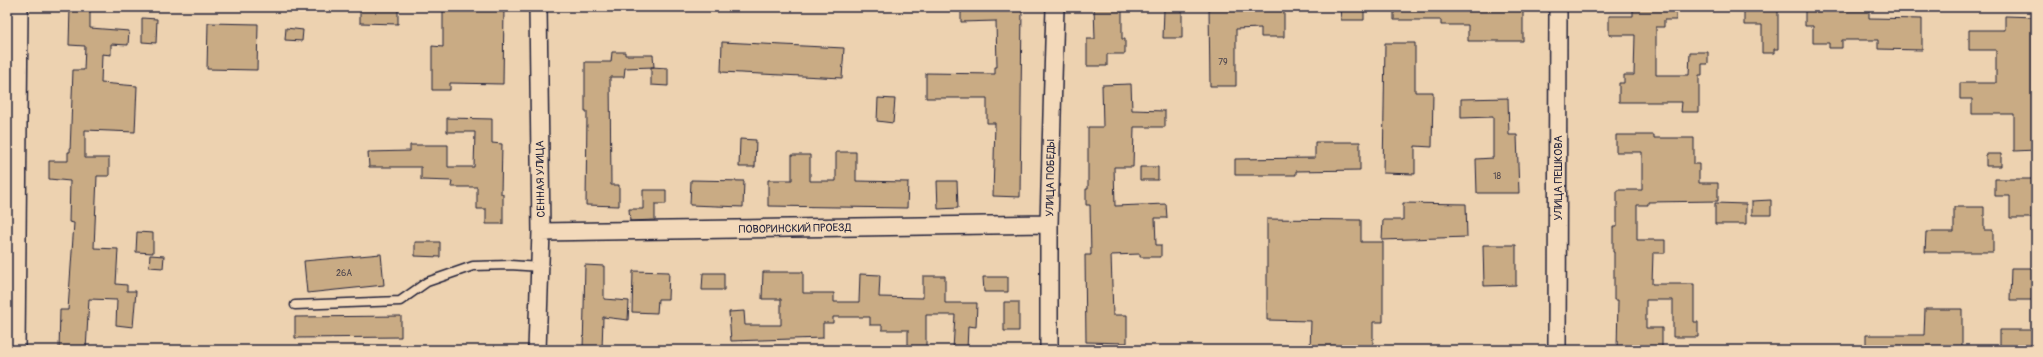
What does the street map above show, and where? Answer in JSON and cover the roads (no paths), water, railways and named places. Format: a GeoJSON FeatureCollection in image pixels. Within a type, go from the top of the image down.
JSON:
{"type":"FeatureCollection","features":[{"type":"Feature","properties":{"kind":"street"},"geometry":{"type":"LineString","coordinates":[[16,350],[19,7]]}},
{"type":"Feature","properties":{"kind":"street","name":"СЕННАЯ УЛИЦА"},"geometry":{"type":"LineString","coordinates":[[537,350],[541,232],[538,7]]}},
{"type":"Feature","properties":{"kind":"street","name":"УЛИЦА ПОБЕДЫ"},"geometry":{"type":"LineString","coordinates":[[1049,350],[1049,224],[1054,7]]}},
{"type":"Feature","properties":{"kind":"street","name":"УЛИЦА ПЕШКОВА"},"geometry":{"type":"LineString","coordinates":[[1557,350],[1558,7]]}},
{"type":"Feature","properties":{"kind":"street","name":"ПОВОРИНСКИЙ ПРОЕЗД"},"geometry":{"type":"LineString","coordinates":[[541,232],[1049,224]]}},
{"type":"Feature","properties":{"kind":"lane"},"geometry":{"type":"LineString","coordinates":[[295,305],[400,301],[427,282],[473,266],[510,265],[540,267]]}}]}
